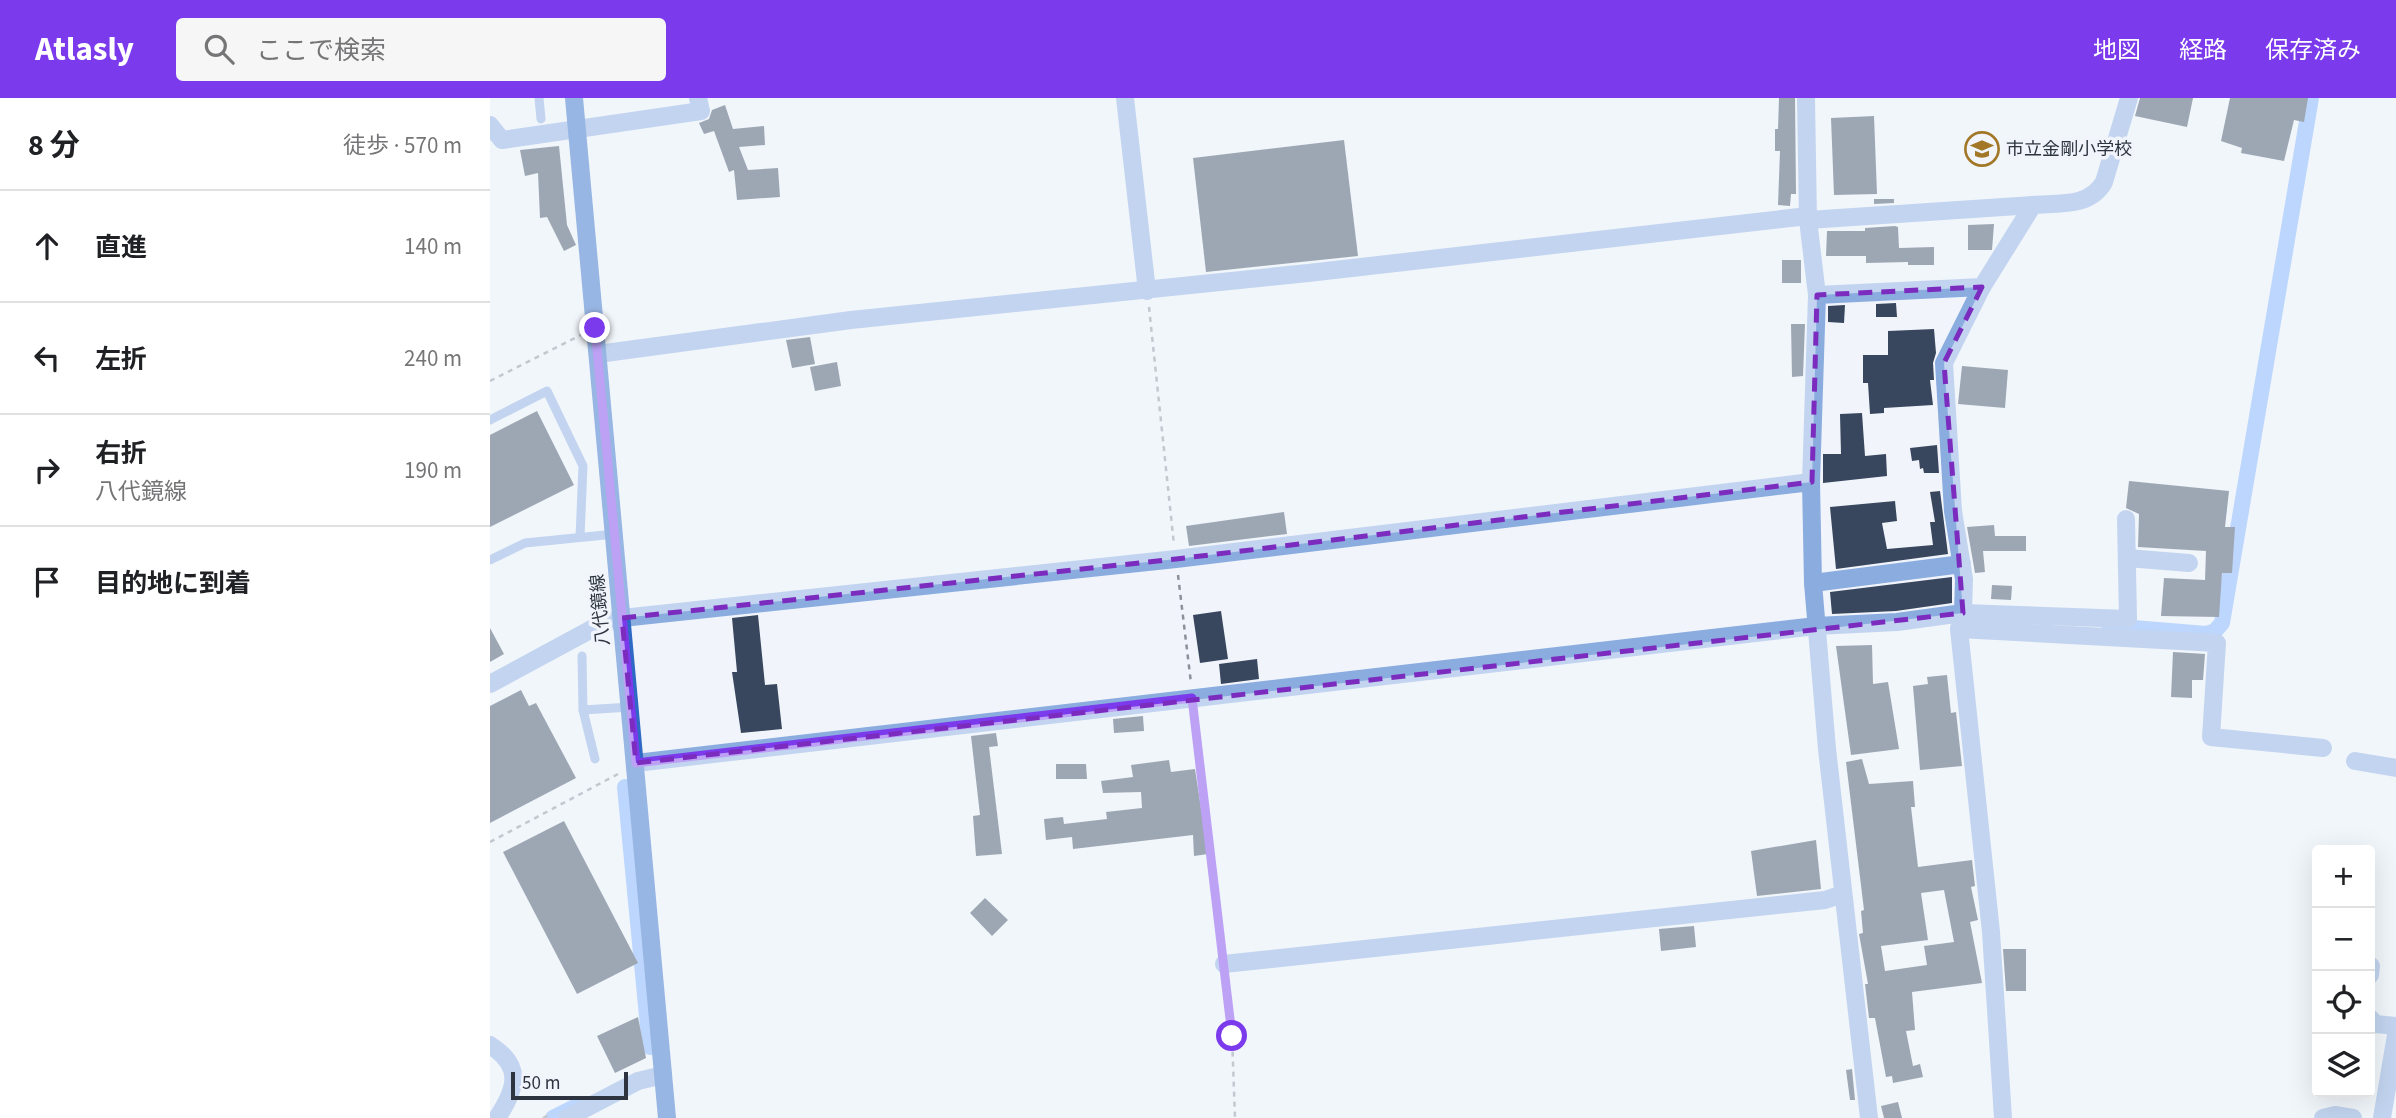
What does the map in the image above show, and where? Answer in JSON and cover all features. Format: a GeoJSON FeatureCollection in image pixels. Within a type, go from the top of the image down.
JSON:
{"type":"FeatureCollection","features":[{"type":"Feature","properties":{"kind":"main road","name":"八代鏡線"},"geometry":{"type":"LineString","coordinates":[[574,98],[667,1118]]}},
{"type":"Feature","properties":{"kind":"street"},"geometry":{"type":"LineString","coordinates":[[490,125],[502,140],[701,111],[698,98]]}},
{"type":"Feature","properties":{"kind":"street"},"geometry":{"type":"LineString","coordinates":[[1125,98],[1147,290]]}},
{"type":"Feature","properties":{"kind":"street"},"geometry":{"type":"LineString","coordinates":[[1807,98],[1808,218],[1817,295],[1811,482],[1813,583],[1843,894],[1869,1118]]}},
{"type":"Feature","properties":{"kind":"street"},"geometry":{"type":"LineString","coordinates":[[598,354],[852,320],[1808,218],[2088,200],[2097,194],[2104,182],[2129,98]]}},
{"type":"Feature","properties":{"kind":"street"},"geometry":{"type":"LineString","coordinates":[[2003,1118],[1991,932],[1961,621],[1962,564],[1953,511],[1944,363],[1982,287],[2033,205]]}},
{"type":"Feature","properties":{"kind":"street"},"geometry":{"type":"LineString","coordinates":[[1817,295],[1982,287]]}},
{"type":"Feature","properties":{"kind":"street"},"geometry":{"type":"LineString","coordinates":[[490,684],[601,624],[622,618],[1176,559],[1811,482]]}},
{"type":"Feature","properties":{"kind":"street"},"geometry":{"type":"LineString","coordinates":[[636,763],[1192,694],[1816,626],[1897,622],[2128,619],[2126,519]]}},
{"type":"Feature","properties":{"kind":"street"},"geometry":{"type":"LineString","coordinates":[[2127,558],[2189,563]]}},
{"type":"Feature","properties":{"kind":"street"},"geometry":{"type":"LineString","coordinates":[[1813,583],[1962,564]]}},
{"type":"Feature","properties":{"kind":"street"},"geometry":{"type":"LineString","coordinates":[[1961,621],[2217,643],[2211,737],[2323,748]]}},
{"type":"Feature","properties":{"kind":"street"},"geometry":{"type":"LineString","coordinates":[[2355,761],[2396,768]]}},
{"type":"Feature","properties":{"kind":"street"},"geometry":{"type":"LineString","coordinates":[[1224,964],[1825,900],[1843,894]]}},
{"type":"Feature","properties":{"kind":"street"},"geometry":{"type":"LineString","coordinates":[[2375,1023],[2396,1026]]}},
{"type":"Feature","properties":{"kind":"street"},"geometry":{"type":"LineString","coordinates":[[2380,1117],[2396,1035]]}},
{"type":"Feature","properties":{"kind":"street"},"geometry":{"type":"LineString","coordinates":[[490,1045],[504,1054],[514,1070],[513,1087],[497,1118]]}},
{"type":"Feature","properties":{"kind":"street"},"geometry":{"type":"LineString","coordinates":[[567,1118],[638,1081],[663,1075]]}},
{"type":"Feature","properties":{"kind":"street"},"geometry":{"type":"LineString","coordinates":[[2323,1118],[2334,1115],[2353,1118]]}},
{"type":"Feature","properties":{"kind":"lane"},"geometry":{"type":"LineString","coordinates":[[539,98],[541,119]]}},
{"type":"Feature","properties":{"kind":"lane"},"geometry":{"type":"LineString","coordinates":[[490,420],[547,391],[583,466],[580,537]]}},
{"type":"Feature","properties":{"kind":"lane"},"geometry":{"type":"LineString","coordinates":[[490,560],[525,543],[614,534]]}},
{"type":"Feature","properties":{"kind":"lane"},"geometry":{"type":"LineString","coordinates":[[582,656],[583,710],[595,759]]}},
{"type":"Feature","properties":{"kind":"lane"},"geometry":{"type":"LineString","coordinates":[[583,710],[631,707]]}},
{"type":"Feature","properties":{"kind":"path"},"geometry":{"type":"LineString","coordinates":[[1147,290],[1232,1036],[1235,1118]]}},
{"type":"Feature","properties":{"kind":"path"},"geometry":{"type":"LineString","coordinates":[[490,381],[595,328]]}},
{"type":"Feature","properties":{"kind":"path"},"geometry":{"type":"LineString","coordinates":[[490,842],[636,763]]}},
{"type":"Feature","properties":{"kind":"highlighted area"},"geometry":{"type":"Polygon","coordinates":[[[1982,287],[1944,363],[1963,613],[636,763],[622,618],[1176,559],[1812,482],[1817,295],[1982,287]]]}},
{"type":"Feature","properties":{"kind":"building"},"geometry":{"type":"Polygon","coordinates":[[[1779,98],[1795,98],[1796,194],[1791,194],[1790,206],[1778,205],[1780,151],[1775,151],[1775,129],[1778,129],[1779,98]]]}},
{"type":"Feature","properties":{"kind":"building"},"geometry":{"type":"Polygon","coordinates":[[[2140,98],[2193,98],[2187,127],[2135,116],[2140,98]]]}},
{"type":"Feature","properties":{"kind":"building"},"geometry":{"type":"Polygon","coordinates":[[[2230,98],[2308,98],[2304,122],[2294,120],[2284,161],[2241,153],[2242,148],[2221,141],[2230,98]]]}},
{"type":"Feature","properties":{"kind":"building"},"geometry":{"type":"Polygon","coordinates":[[[725,105],[733,129],[764,126],[765,145],[739,147],[748,170],[778,168],[780,197],[737,200],[734,170],[729,172],[714,131],[704,134],[699,123],[709,119],[712,110],[725,105]]]}},
{"type":"Feature","properties":{"kind":"building"},"geometry":{"type":"Polygon","coordinates":[[[1874,116],[1877,194],[1834,195],[1831,118],[1874,116]]]}},
{"type":"Feature","properties":{"kind":"building"},"geometry":{"type":"Polygon","coordinates":[[[1344,140],[1358,256],[1206,272],[1193,158],[1344,140]]]}},
{"type":"Feature","properties":{"kind":"building"},"geometry":{"type":"Polygon","coordinates":[[[559,146],[567,225],[576,245],[564,251],[547,217],[540,218],[538,173],[525,176],[520,150],[559,146]]]}},
{"type":"Feature","properties":{"kind":"building"},"geometry":{"type":"Polygon","coordinates":[[[1874,199],[1894,199],[1894,203],[1874,204],[1874,199]]]}},
{"type":"Feature","properties":{"kind":"building"},"geometry":{"type":"Polygon","coordinates":[[[1994,224],[1992,250],[1968,250],[1968,225],[1994,224]]]}},
{"type":"Feature","properties":{"kind":"building"},"geometry":{"type":"Polygon","coordinates":[[[1898,227],[1899,248],[1934,247],[1934,265],[1908,265],[1908,262],[1866,263],[1866,256],[1826,256],[1827,231],[1865,231],[1865,228],[1898,227]]]}},
{"type":"Feature","properties":{"kind":"building"},"geometry":{"type":"Polygon","coordinates":[[[1782,260],[1801,260],[1801,283],[1782,283],[1782,260]]]}},
{"type":"Feature","properties":{"kind":"building"},"geometry":{"type":"Polygon","coordinates":[[[1896,303],[1897,317],[1876,317],[1876,304],[1896,303]]]}},
{"type":"Feature","properties":{"kind":"building"},"geometry":{"type":"Polygon","coordinates":[[[1845,305],[1844,323],[1828,322],[1828,306],[1845,305]]]}},
{"type":"Feature","properties":{"kind":"building"},"geometry":{"type":"Polygon","coordinates":[[[1791,324],[1805,324],[1803,376],[1792,377],[1791,324]]]}},
{"type":"Feature","properties":{"kind":"building"},"geometry":{"type":"Polygon","coordinates":[[[1934,329],[1934,380],[1930,380],[1933,405],[1884,408],[1884,413],[1870,414],[1868,383],[1863,383],[1863,355],[1888,355],[1888,331],[1934,329]]]}},
{"type":"Feature","properties":{"kind":"building"},"geometry":{"type":"Polygon","coordinates":[[[810,337],[815,364],[792,368],[786,340],[810,337]]]}},
{"type":"Feature","properties":{"kind":"building"},"geometry":{"type":"Polygon","coordinates":[[[837,362],[841,386],[815,391],[810,367],[837,362]]]}},
{"type":"Feature","properties":{"kind":"building"},"geometry":{"type":"Polygon","coordinates":[[[1962,366],[2008,370],[2005,408],[1958,404],[1962,366]]]}},
{"type":"Feature","properties":{"kind":"building"},"geometry":{"type":"Polygon","coordinates":[[[537,411],[574,485],[490,527],[490,435],[537,411]]]}},
{"type":"Feature","properties":{"kind":"building"},"geometry":{"type":"Polygon","coordinates":[[[1862,413],[1865,456],[1886,454],[1887,476],[1823,483],[1823,454],[1841,454],[1840,414],[1862,413]]]}},
{"type":"Feature","properties":{"kind":"building"},"geometry":{"type":"Polygon","coordinates":[[[1937,445],[1939,473],[1924,473],[1923,468],[1920,469],[1919,460],[1912,461],[1910,448],[1937,445]]]}},
{"type":"Feature","properties":{"kind":"building"},"geometry":{"type":"Polygon","coordinates":[[[2129,481],[2229,491],[2225,527],[2235,527],[2232,573],[2222,573],[2219,617],[2161,616],[2164,578],[2205,580],[2206,551],[2138,547],[2139,514],[2126,508],[2129,481]]]}},
{"type":"Feature","properties":{"kind":"building"},"geometry":{"type":"Polygon","coordinates":[[[1940,491],[1948,554],[1836,569],[1830,507],[1895,501],[1897,521],[1882,523],[1887,549],[1933,545],[1930,522],[1935,522],[1930,492],[1940,491]]]}},
{"type":"Feature","properties":{"kind":"building"},"geometry":{"type":"Polygon","coordinates":[[[1284,512],[1287,534],[1189,546],[1186,526],[1284,512]]]}},
{"type":"Feature","properties":{"kind":"building"},"geometry":{"type":"Polygon","coordinates":[[[1994,525],[1995,536],[2026,536],[2026,551],[1983,551],[1985,572],[1975,573],[1967,527],[1994,525]]]}},
{"type":"Feature","properties":{"kind":"building"},"geometry":{"type":"Polygon","coordinates":[[[1952,577],[1952,603],[1896,611],[1832,614],[1830,592],[1952,577]]]}},
{"type":"Feature","properties":{"kind":"building"},"geometry":{"type":"Polygon","coordinates":[[[1992,585],[2012,586],[2011,600],[1991,599],[1992,585]]]}},
{"type":"Feature","properties":{"kind":"building"},"geometry":{"type":"Polygon","coordinates":[[[1221,611],[1228,659],[1200,663],[1193,615],[1221,611]]]}},
{"type":"Feature","properties":{"kind":"building"},"geometry":{"type":"Polygon","coordinates":[[[758,615],[765,685],[777,684],[782,729],[741,733],[732,672],[737,672],[732,618],[758,615]]]}},
{"type":"Feature","properties":{"kind":"building"},"geometry":{"type":"Polygon","coordinates":[[[490,628],[504,654],[490,662],[490,628]]]}},
{"type":"Feature","properties":{"kind":"building"},"geometry":{"type":"Polygon","coordinates":[[[1872,645],[1873,684],[1888,682],[1899,749],[1851,755],[1836,646],[1872,645]]]}},
{"type":"Feature","properties":{"kind":"building"},"geometry":{"type":"Polygon","coordinates":[[[2173,652],[2205,654],[2203,680],[2192,680],[2192,698],[2171,697],[2173,652]]]}},
{"type":"Feature","properties":{"kind":"building"},"geometry":{"type":"Polygon","coordinates":[[[1257,659],[1259,679],[1221,684],[1219,664],[1257,659]]]}},
{"type":"Feature","properties":{"kind":"building"},"geometry":{"type":"Polygon","coordinates":[[[1947,675],[1951,713],[1956,712],[1962,766],[1920,770],[1913,686],[1928,684],[1927,677],[1947,675]]]}},
{"type":"Feature","properties":{"kind":"building"},"geometry":{"type":"Polygon","coordinates":[[[521,690],[529,706],[536,703],[576,778],[490,823],[490,706],[521,690]]]}},
{"type":"Feature","properties":{"kind":"building"},"geometry":{"type":"Polygon","coordinates":[[[1143,716],[1144,731],[1114,733],[1113,719],[1143,716]]]}},
{"type":"Feature","properties":{"kind":"building"},"geometry":{"type":"Polygon","coordinates":[[[996,733],[998,746],[989,747],[1002,854],[976,856],[973,816],[980,815],[971,736],[996,733]]]}},
{"type":"Feature","properties":{"kind":"building"},"geometry":{"type":"Polygon","coordinates":[[[1862,759],[1869,784],[1913,781],[1915,807],[1911,807],[1918,867],[1972,860],[1975,886],[1971,887],[1978,920],[1970,922],[1982,983],[1912,992],[1915,1030],[1906,1031],[1913,1066],[1920,1064],[1923,1077],[1893,1083],[1892,1076],[1886,1077],[1875,1018],[1869,1018],[1865,984],[1868,984],[1859,934],[1863,933],[1861,911],[1864,910],[1846,762],[1862,759]],[[1944,890],[1921,893],[1928,940],[1881,946],[1885,971],[1927,965],[1924,946],[1954,942],[1944,890]]]}},
{"type":"Feature","properties":{"kind":"building"},"geometry":{"type":"Polygon","coordinates":[[[1169,760],[1171,772],[1195,769],[1201,808],[1204,808],[1208,854],[1194,856],[1193,835],[1073,849],[1072,837],[1046,840],[1044,819],[1063,817],[1064,824],[1107,819],[1106,812],[1142,808],[1141,792],[1103,793],[1101,781],[1133,777],[1131,765],[1169,760]]]}},
{"type":"Feature","properties":{"kind":"building"},"geometry":{"type":"Polygon","coordinates":[[[1056,764],[1086,764],[1087,779],[1056,779],[1056,764]]]}},
{"type":"Feature","properties":{"kind":"building"},"geometry":{"type":"Polygon","coordinates":[[[564,821],[638,963],[577,994],[503,852],[564,821]]]}},
{"type":"Feature","properties":{"kind":"building"},"geometry":{"type":"Polygon","coordinates":[[[1816,840],[1821,889],[1757,896],[1751,851],[1816,840]]]}},
{"type":"Feature","properties":{"kind":"building"},"geometry":{"type":"Polygon","coordinates":[[[985,898],[1008,920],[992,936],[970,913],[985,898]]]}},
{"type":"Feature","properties":{"kind":"building"},"geometry":{"type":"Polygon","coordinates":[[[1694,926],[1696,947],[1661,951],[1659,929],[1694,926]]]}},
{"type":"Feature","properties":{"kind":"building"},"geometry":{"type":"Polygon","coordinates":[[[2003,949],[2026,949],[2026,991],[2006,991],[2003,949]]]}},
{"type":"Feature","properties":{"kind":"building"},"geometry":{"type":"Polygon","coordinates":[[[638,1017],[646,1058],[615,1073],[597,1036],[638,1017]]]}},
{"type":"Feature","properties":{"kind":"building"},"geometry":{"type":"Polygon","coordinates":[[[1852,1069],[1855,1100],[1850,1100],[1846,1070],[1852,1069]]]}},
{"type":"Feature","properties":{"kind":"building"},"geometry":{"type":"Polygon","coordinates":[[[1898,1102],[1902,1118],[1884,1118],[1881,1106],[1898,1102]]]}},
{"type":"Feature","properties":{"kind":"waterway"},"geometry":{"type":"LineString","coordinates":[[2109,626],[2206,634],[2215,631],[2222,623],[2311,98]]}},
{"type":"Feature","properties":{"kind":"waterway"},"geometry":{"type":"LineString","coordinates":[[625,787],[650,1047]]}},
{"type":"Feature","properties":{"kind":"waterway"},"geometry":{"type":"LineString","coordinates":[[553,1118],[579,1105]]}},
{"type":"Feature","properties":{"kind":"place","name":"市立金剛小学校"},"geometry":{"type":"Point","coordinates":[1982,149]}},
{"type":"Feature","properties":{"kind":"route"},"geometry":{"type":"LineString","coordinates":[[595,328],[636,763],[1192,698],[1232,1036]]}}]}
